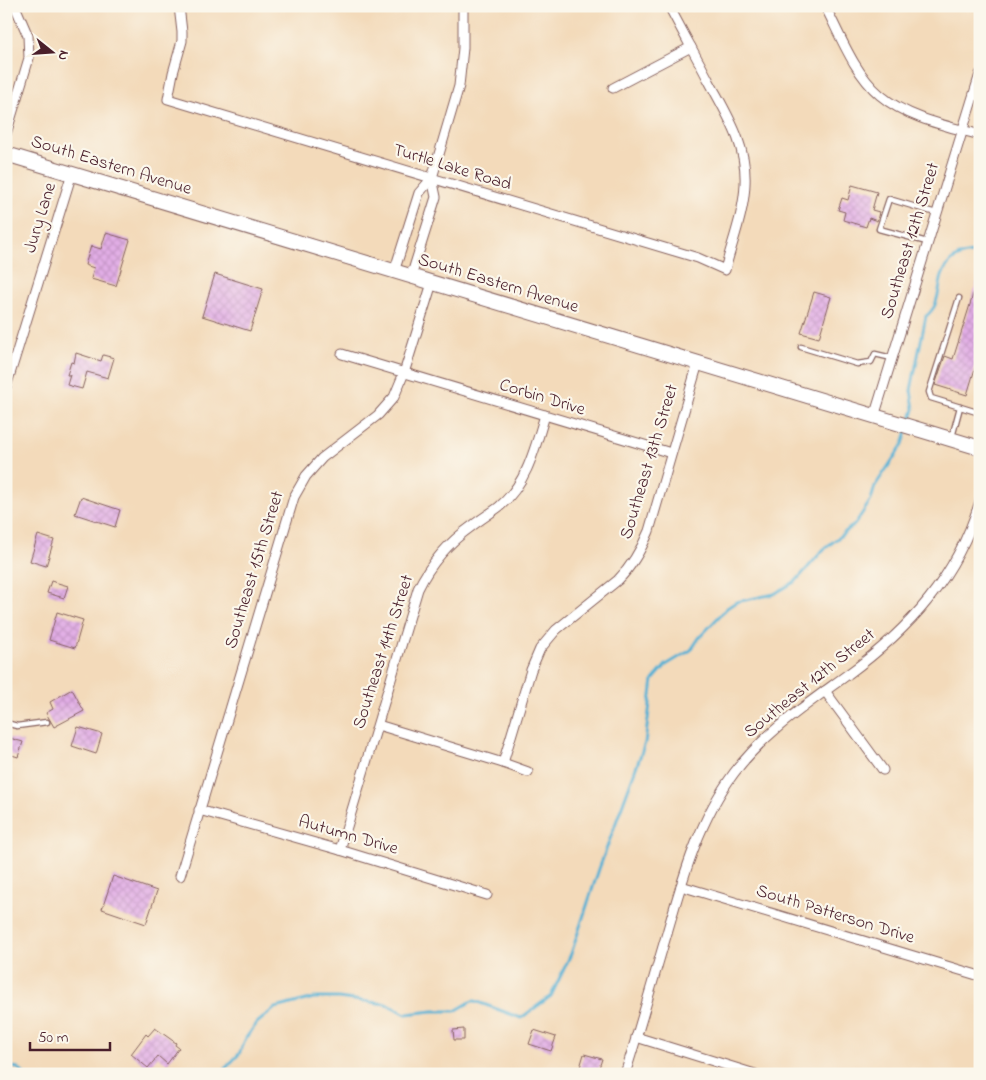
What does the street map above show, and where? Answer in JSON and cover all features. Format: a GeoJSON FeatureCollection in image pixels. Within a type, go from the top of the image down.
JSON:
{"type":"FeatureCollection","features":[{"type":"Feature","properties":{"kind":"main road","name":"South Eastern Avenue"},"geometry":{"type":"LineString","coordinates":[[6,154],[980,448]]}},
{"type":"Feature","properties":{"kind":"street"},"geometry":{"type":"LineString","coordinates":[[6,134],[29,58],[28,36],[15,6]]}},
{"type":"Feature","properties":{"kind":"street","name":"Turtle Lake Road"},"geometry":{"type":"LineString","coordinates":[[179,6],[182,40],[168,99],[698,258],[725,270],[743,203],[745,185],[743,153],[738,135],[691,47]]}},
{"type":"Feature","properties":{"kind":"street"},"geometry":{"type":"LineString","coordinates":[[394,272],[419,193],[432,178],[459,86],[463,48],[463,6]]}},
{"type":"Feature","properties":{"kind":"street"},"geometry":{"type":"LineString","coordinates":[[613,88],[691,47],[669,6]]}},
{"type":"Feature","properties":{"kind":"street"},"geometry":{"type":"LineString","coordinates":[[825,6],[860,71],[880,95],[911,113],[980,135]]}},
{"type":"Feature","properties":{"kind":"street","name":"Southeast 12th Street"},"geometry":{"type":"LineString","coordinates":[[874,417],[980,74]]}},
{"type":"Feature","properties":{"kind":"street","name":"Jury Lane"},"geometry":{"type":"LineString","coordinates":[[6,387],[72,173]]}},
{"type":"Feature","properties":{"kind":"street"},"geometry":{"type":"LineString","coordinates":[[411,277],[436,197],[432,178]]}},
{"type":"Feature","properties":{"kind":"street","name":"Southeast 15th Street"},"geometry":{"type":"LineString","coordinates":[[180,876],[294,497],[306,476],[322,458],[378,415],[394,397],[404,373],[432,283]]}},
{"type":"Feature","properties":{"kind":"street","name":"Corbin Drive"},"geometry":{"type":"LineString","coordinates":[[342,354],[671,453]]}},
{"type":"Feature","properties":{"kind":"street","name":"Southeast 13th Street"},"geometry":{"type":"LineString","coordinates":[[504,763],[531,670],[540,649],[556,630],[618,580],[635,560],[649,531],[698,363]]}},
{"type":"Feature","properties":{"kind":"street","name":"Southeast 14th Street"},"geometry":{"type":"LineString","coordinates":[[340,850],[414,600],[423,578],[448,545],[500,506],[521,481],[528,470],[545,415]]}},
{"type":"Feature","properties":{"kind":"street","name":"Southeast 12th Street"},"geometry":{"type":"LineString","coordinates":[[625,1074],[681,886],[711,807],[734,773],[757,745],[775,728],[882,648],[917,614],[932,596],[959,555],[980,501]]}},
{"type":"Feature","properties":{"kind":"street"},"geometry":{"type":"LineString","coordinates":[[824,691],[883,770]]}},
{"type":"Feature","properties":{"kind":"street"},"geometry":{"type":"LineString","coordinates":[[378,725],[528,772]]}},
{"type":"Feature","properties":{"kind":"street","name":"Autumn Drive"},"geometry":{"type":"LineString","coordinates":[[199,810],[340,850],[487,895]]}},
{"type":"Feature","properties":{"kind":"street","name":"South Patterson Drive"},"geometry":{"type":"LineString","coordinates":[[681,886],[980,976]]}},
{"type":"Feature","properties":{"kind":"street"},"geometry":{"type":"LineString","coordinates":[[636,1037],[755,1074]]}},
{"type":"Feature","properties":{"kind":"lane"},"geometry":{"type":"LineString","coordinates":[[927,242],[879,229],[889,199],[936,213]]}},
{"type":"Feature","properties":{"kind":"lane"},"geometry":{"type":"LineString","coordinates":[[959,298],[929,392],[930,398],[980,413]]}},
{"type":"Feature","properties":{"kind":"lane"},"geometry":{"type":"LineString","coordinates":[[801,347],[857,364],[871,362],[875,354],[892,358]]}},
{"type":"Feature","properties":{"kind":"lane"},"geometry":{"type":"LineString","coordinates":[[951,440],[960,407]]}},
{"type":"Feature","properties":{"kind":"lane"},"geometry":{"type":"LineString","coordinates":[[6,723],[18,726],[48,722]]}},
{"type":"Feature","properties":{"kind":"building"},"geometry":{"type":"Polygon","coordinates":[[[852,185],[877,192],[872,210],[879,212],[877,221],[869,218],[866,227],[843,220],[845,212],[838,210],[842,198],[848,200],[852,185]]]}},
{"type":"Feature","properties":{"kind":"building"},"geometry":{"type":"Polygon","coordinates":[[[106,233],[130,240],[116,286],[91,279],[94,268],[85,265],[91,246],[101,249],[106,233]]]}},
{"type":"Feature","properties":{"kind":"building"},"geometry":{"type":"Polygon","coordinates":[[[215,274],[263,289],[250,331],[202,316],[215,274]]]}},
{"type":"Feature","properties":{"kind":"building"},"geometry":{"type":"Polygon","coordinates":[[[978,279],[980,279],[980,352],[967,395],[935,385],[945,356],[953,359],[978,279]]]}},
{"type":"Feature","properties":{"kind":"building"},"geometry":{"type":"Polygon","coordinates":[[[814,292],[831,297],[819,338],[801,333],[814,292]]]}},
{"type":"Feature","properties":{"kind":"building"},"geometry":{"type":"Polygon","coordinates":[[[76,353],[101,361],[103,355],[114,358],[108,378],[87,372],[82,389],[67,385],[70,375],[67,375],[71,362],[74,363],[76,353]]]}},
{"type":"Feature","properties":{"kind":"building"},"geometry":{"type":"Polygon","coordinates":[[[81,497],[120,510],[115,527],[75,514],[81,497]]]}},
{"type":"Feature","properties":{"kind":"building"},"geometry":{"type":"Polygon","coordinates":[[[38,535],[54,540],[46,566],[30,561],[38,535]]]}},
{"type":"Feature","properties":{"kind":"building"},"geometry":{"type":"Polygon","coordinates":[[[51,581],[68,586],[64,598],[47,593],[51,581]]]}},
{"type":"Feature","properties":{"kind":"building"},"geometry":{"type":"Polygon","coordinates":[[[57,612],[83,620],[75,648],[49,640],[57,612]]]}},
{"type":"Feature","properties":{"kind":"building"},"geometry":{"type":"Polygon","coordinates":[[[72,689],[84,711],[54,727],[46,713],[53,709],[50,702],[72,689]]]}},
{"type":"Feature","properties":{"kind":"building"},"geometry":{"type":"Polygon","coordinates":[[[78,727],[102,734],[96,754],[72,746],[78,727]]]}},
{"type":"Feature","properties":{"kind":"building"},"geometry":{"type":"Polygon","coordinates":[[[6,737],[23,742],[18,757],[6,753],[6,737]]]}},
{"type":"Feature","properties":{"kind":"building"},"geometry":{"type":"Polygon","coordinates":[[[113,876],[157,891],[146,924],[102,909],[113,876]]]}},
{"type":"Feature","properties":{"kind":"building"},"geometry":{"type":"Polygon","coordinates":[[[155,1028],[176,1043],[175,1045],[179,1048],[167,1064],[158,1056],[148,1068],[131,1054],[146,1034],[148,1036],[155,1028]]]}},
{"type":"Feature","properties":{"kind":"building"},"geometry":{"type":"Polygon","coordinates":[[[464,1029],[464,1040],[454,1040],[453,1030],[464,1029]]]}},
{"type":"Feature","properties":{"kind":"building"},"geometry":{"type":"Polygon","coordinates":[[[534,1030],[556,1037],[551,1051],[529,1044],[534,1030]]]}},
{"type":"Feature","properties":{"kind":"building"},"geometry":{"type":"Polygon","coordinates":[[[584,1054],[602,1059],[597,1074],[578,1074],[584,1054]]]}},
{"type":"Feature","properties":{"kind":"waterway"},"geometry":{"type":"LineString","coordinates":[[910,423],[914,409],[911,390],[926,316],[936,303],[942,276],[948,265],[957,257],[980,253]]}},
{"type":"Feature","properties":{"kind":"waterway"},"geometry":{"type":"LineString","coordinates":[[220,1074],[239,1054],[246,1038],[257,1023],[275,1008],[314,998],[338,998],[386,1004],[406,1014],[455,1011],[475,1001],[521,1018],[551,996],[571,954],[599,869],[645,743],[653,680],[666,665],[691,650],[699,638],[727,608],[736,602],[774,594],[796,581],[823,550],[855,524],[871,500],[875,486],[903,444],[907,431]]}},
{"type":"Feature","properties":{"kind":"waterway"},"geometry":{"type":"LineString","coordinates":[[6,1066],[18,1068],[24,1074]]}}]}
